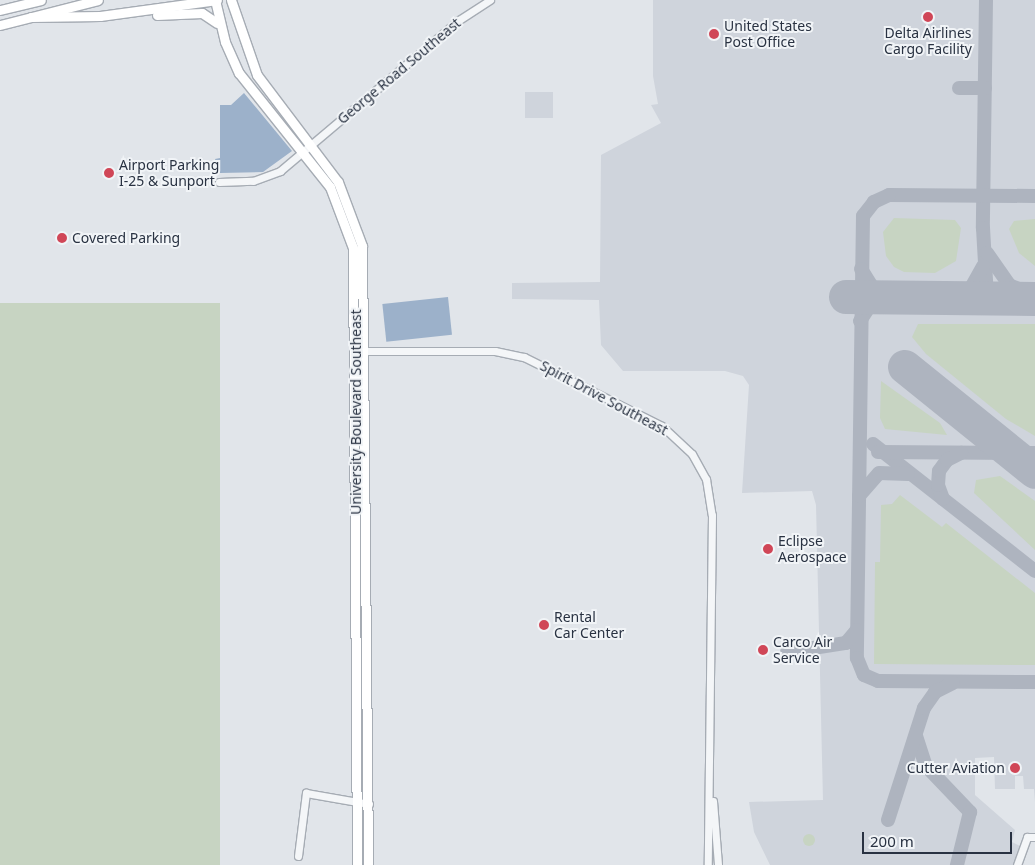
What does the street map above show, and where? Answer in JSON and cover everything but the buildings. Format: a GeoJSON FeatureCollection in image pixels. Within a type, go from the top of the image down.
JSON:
{"type":"FeatureCollection","features":[{"type":"Feature","properties":{"kind":"main road"},"geometry":{"type":"LineString","coordinates":[[3,10],[30,0]]}},
{"type":"Feature","properties":{"kind":"main road"},"geometry":{"type":"LineString","coordinates":[[3,10],[41,0]]}},
{"type":"Feature","properties":{"kind":"main road"},"geometry":{"type":"LineString","coordinates":[[0,25],[98,0]]}},
{"type":"Feature","properties":{"kind":"main road"},"geometry":{"type":"LineString","coordinates":[[100,16],[215,0]]}},
{"type":"Feature","properties":{"kind":"main road","name":"University Boulevard Southeast"},"geometry":{"type":"LineString","coordinates":[[215,0],[221,31],[246,84],[338,182],[357,224],[365,268],[368,865]]}},
{"type":"Feature","properties":{"kind":"main road","name":"University Boulevard Southeast"},"geometry":{"type":"LineString","coordinates":[[232,0],[257,75],[307,149],[336,197],[351,237],[356,351],[357,865]]}},
{"type":"Feature","properties":{"kind":"main road"},"geometry":{"type":"LineString","coordinates":[[31,17],[202,13],[214,17],[221,31]]}},
{"type":"Feature","properties":{"kind":"main road","name":"Spirit Drive Southeast"},"geometry":{"type":"LineString","coordinates":[[356,351],[366,351]]}},
{"type":"Feature","properties":{"kind":"street","name":"George Road Southeast"},"geometry":{"type":"LineString","coordinates":[[219,182],[267,178],[307,149],[459,20],[490,0]]}},
{"type":"Feature","properties":{"kind":"street","name":"Spirit Drive Southeast"},"geometry":{"type":"LineString","coordinates":[[366,351],[514,354],[662,426],[686,446],[706,479],[711,506],[711,783]]}},
{"type":"Feature","properties":{"kind":"street"},"geometry":{"type":"LineString","coordinates":[[711,783],[719,865]]}},
{"type":"Feature","properties":{"kind":"street"},"geometry":{"type":"LineString","coordinates":[[708,865],[711,783]]}},
{"type":"Feature","properties":{"kind":"street"},"geometry":{"type":"LineString","coordinates":[[298,856],[306,793],[357,804],[369,804]]}},
{"type":"Feature","properties":{"kind":"street"},"geometry":{"type":"LineString","coordinates":[[1017,865],[1027,837],[1035,837]]}},
{"type":"Feature","properties":{"kind":"shaded area"},"geometry":{"type":"Polygon","coordinates":[[[653,0],[1035,0],[1035,802],[1034,789],[1024,789],[1023,776],[1015,776],[1015,789],[995,789],[994,757],[975,758],[975,795],[1015,830],[1012,842],[1020,846],[1014,865],[770,865],[754,832],[749,802],[823,800],[816,505],[812,491],[742,493],[749,385],[743,376],[725,371],[623,371],[601,345],[599,300],[512,299],[512,283],[600,282],[601,155],[661,123],[651,105],[658,104],[653,76],[653,0]]]}},
{"type":"Feature","properties":{"kind":"shaded area"},"geometry":{"type":"Polygon","coordinates":[[[525,92],[553,92],[553,118],[525,118],[525,92]]]}},
{"type":"Feature","properties":{"kind":"green space"},"geometry":{"type":"Polygon","coordinates":[[[894,218],[955,220],[961,228],[956,261],[935,273],[904,272],[894,267],[886,256],[883,232],[894,218]]]}},
{"type":"Feature","properties":{"kind":"green space"},"geometry":{"type":"Polygon","coordinates":[[[1035,219],[1035,266],[1019,253],[1009,229],[1014,221],[1035,219]]]}},
{"type":"Feature","properties":{"kind":"green space"},"geometry":{"type":"Polygon","coordinates":[[[0,303],[220,303],[220,865],[0,865],[0,303]]]}},
{"type":"Feature","properties":{"kind":"green space"},"geometry":{"type":"Polygon","coordinates":[[[918,324],[1035,324],[1035,436],[1006,419],[926,354],[912,337],[918,324]]]}},
{"type":"Feature","properties":{"kind":"green space"},"geometry":{"type":"Polygon","coordinates":[[[881,381],[940,423],[947,435],[885,429],[880,418],[881,381]]]}},
{"type":"Feature","properties":{"kind":"green space"},"geometry":{"type":"Polygon","coordinates":[[[1000,476],[1035,501],[1035,550],[974,493],[976,480],[1000,476]]]}},
{"type":"Feature","properties":{"kind":"green space"},"geometry":{"type":"Polygon","coordinates":[[[900,495],[942,527],[946,523],[1035,593],[1035,665],[874,664],[875,562],[880,562],[881,505],[892,504],[900,495]]]}},
{"type":"Feature","properties":{"kind":"green space"},"geometry":{"type":"Polygon","coordinates":[[[807,834],[811,834],[815,840],[811,846],[807,846],[803,842],[803,838],[807,834]]]}},
{"type":"Feature","properties":{"kind":"water"},"geometry":{"type":"Polygon","coordinates":[[[244,93],[292,151],[263,172],[220,173],[215,159],[220,158],[220,105],[231,105],[244,93]]]}},
{"type":"Feature","properties":{"kind":"water"},"geometry":{"type":"Polygon","coordinates":[[[448,297],[452,335],[386,342],[382,304],[448,297]]]}},
{"type":"Feature","properties":{"kind":"taxiway"},"geometry":{"type":"LineString","coordinates":[[986,0],[983,228],[987,298]]}},
{"type":"Feature","properties":{"kind":"taxiway"},"geometry":{"type":"LineString","coordinates":[[959,88],[985,88]]}},
{"type":"Feature","properties":{"kind":"taxiway"},"geometry":{"type":"LineString","coordinates":[[1035,196],[889,195],[874,202],[863,216],[857,658],[864,675],[878,681],[1035,682]]}},
{"type":"Feature","properties":{"kind":"taxiway"},"geometry":{"type":"LineString","coordinates":[[987,253],[1009,285],[1035,296]]}},
{"type":"Feature","properties":{"kind":"taxiway"},"geometry":{"type":"LineString","coordinates":[[861,269],[873,288],[891,298],[945,298],[971,288],[983,266]]}},
{"type":"Feature","properties":{"kind":"taxiway"},"geometry":{"type":"LineString","coordinates":[[860,321],[871,304],[891,298]]}},
{"type":"Feature","properties":{"kind":"taxiway"},"geometry":{"type":"LineString","coordinates":[[873,444],[1035,571]]}},
{"type":"Feature","properties":{"kind":"taxiway"},"geometry":{"type":"LineString","coordinates":[[878,452],[1035,453]]}},
{"type":"Feature","properties":{"kind":"taxiway"},"geometry":{"type":"LineString","coordinates":[[943,499],[938,485],[939,471],[947,460],[961,453]]}},
{"type":"Feature","properties":{"kind":"taxiway"},"geometry":{"type":"LineString","coordinates":[[859,496],[879,473],[908,474]]}},
{"type":"Feature","properties":{"kind":"taxiway"},"geometry":{"type":"LineString","coordinates":[[787,652],[846,643],[857,630]]}},
{"type":"Feature","properties":{"kind":"taxiway"},"geometry":{"type":"LineString","coordinates":[[888,820],[924,708],[935,692],[953,683]]}},
{"type":"Feature","properties":{"kind":"taxiway"},"geometry":{"type":"LineString","coordinates":[[916,736],[926,766],[970,812],[957,865]]}},
{"type":"Feature","properties":{"kind":"runway"},"geometry":{"type":"LineString","coordinates":[[846,297],[1035,299]]}},
{"type":"Feature","properties":{"kind":"runway"},"geometry":{"type":"LineString","coordinates":[[905,367],[1035,472]]}},
{"type":"Feature","properties":{"kind":"place","name":"Delta Airlines Cargo Facility"},"geometry":{"type":"Point","coordinates":[928,17]}},
{"type":"Feature","properties":{"kind":"place","name":"United States Post Office"},"geometry":{"type":"Point","coordinates":[714,34]}},
{"type":"Feature","properties":{"kind":"place","name":"Airport Parking I-25 & Sunport"},"geometry":{"type":"Point","coordinates":[109,173]}},
{"type":"Feature","properties":{"kind":"place","name":"Covered Parking"},"geometry":{"type":"Point","coordinates":[62,238]}},
{"type":"Feature","properties":{"kind":"place","name":"Eclipse Aerospace"},"geometry":{"type":"Point","coordinates":[768,549]}},
{"type":"Feature","properties":{"kind":"place","name":"Rental Car Center"},"geometry":{"type":"Point","coordinates":[544,625]}},
{"type":"Feature","properties":{"kind":"place","name":"Carco Air Service"},"geometry":{"type":"Point","coordinates":[763,650]}},
{"type":"Feature","properties":{"kind":"place","name":"Cutter Aviation"},"geometry":{"type":"Point","coordinates":[1015,768]}}]}
